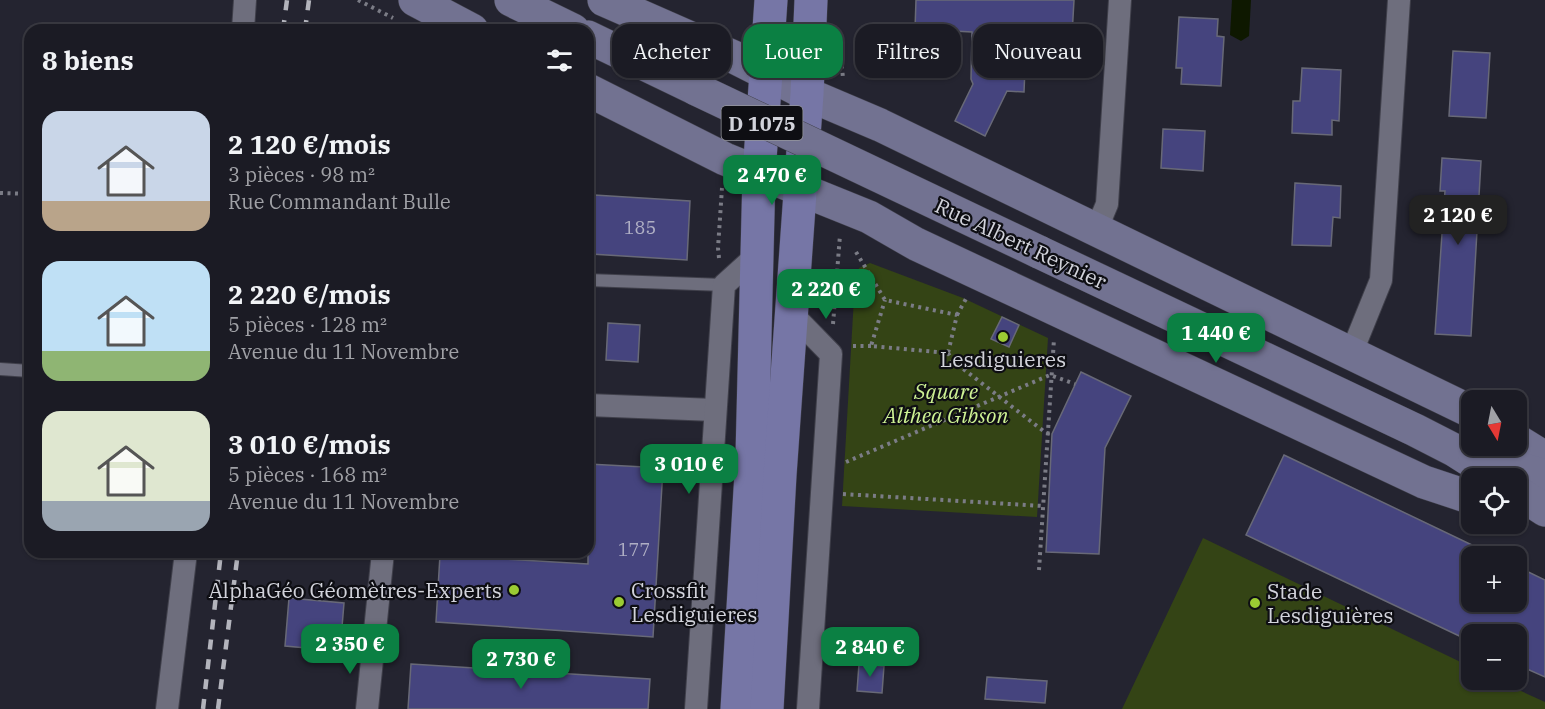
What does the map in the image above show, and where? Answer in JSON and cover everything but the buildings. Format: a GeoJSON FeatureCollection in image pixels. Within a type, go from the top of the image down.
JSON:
{"type":"FeatureCollection","features":[{"type":"Feature","properties":{"kind":"main road"},"geometry":{"type":"LineString","coordinates":[[511,0],[561,24]]}},
{"type":"Feature","properties":{"kind":"main road"},"geometry":{"type":"LineString","coordinates":[[604,0],[743,62]]}},
{"type":"Feature","properties":{"kind":"main road","name":"D 1075"},"geometry":{"type":"LineString","coordinates":[[769,24],[771,0]]}},
{"type":"Feature","properties":{"kind":"main road","name":"D 1075"},"geometry":{"type":"LineString","coordinates":[[767,709],[791,313],[802,190],[811,0]]}},
{"type":"Feature","properties":{"kind":"main road"},"geometry":{"type":"LineString","coordinates":[[405,10],[452,24]]}},
{"type":"Feature","properties":{"kind":"main road","name":"Rue Albert Reynier"},"geometry":{"type":"LineString","coordinates":[[594,40],[1454,450],[1482,468]]}},
{"type":"Feature","properties":{"kind":"main road","name":"D 1075"},"geometry":{"type":"LineString","coordinates":[[737,709],[752,456],[759,174],[765,78]]}},
{"type":"Feature","properties":{"kind":"main road"},"geometry":{"type":"LineString","coordinates":[[776,78],[1097,228],[1461,407]]}},
{"type":"Feature","properties":{"kind":"main road"},"geometry":{"type":"LineString","coordinates":[[594,93],[725,159],[869,217],[916,244],[1424,482],[1461,494]]}},
{"type":"Feature","properties":{"kind":"main road"},"geometry":{"type":"LineString","coordinates":[[1527,447],[1545,458]]}},
{"type":"Feature","properties":{"kind":"main road","name":"Rue Albert Reynier"},"geometry":{"type":"LineString","coordinates":[[1454,450],[1545,476]]}},
{"type":"Feature","properties":{"kind":"main road"},"geometry":{"type":"LineString","coordinates":[[1527,498],[1545,510]]}},
{"type":"Feature","properties":{"kind":"main road"},"geometry":{"type":"LineString","coordinates":[[1527,518],[1545,524]]}},
{"type":"Feature","properties":{"kind":"street"},"geometry":{"type":"LineString","coordinates":[[243,24],[245,0]]}},
{"type":"Feature","properties":{"kind":"street"},"geometry":{"type":"LineString","coordinates":[[1097,228],[1107,204],[1120,0]]}},
{"type":"Feature","properties":{"kind":"street"},"geometry":{"type":"LineString","coordinates":[[1351,354],[1381,280],[1399,0]]}},
{"type":"Feature","properties":{"kind":"street"},"geometry":{"type":"LineString","coordinates":[[696,709],[724,285],[757,255]]}},
{"type":"Feature","properties":{"kind":"street"},"geometry":{"type":"LineString","coordinates":[[791,313],[838,350],[808,709]]}},
{"type":"Feature","properties":{"kind":"street"},"geometry":{"type":"LineString","coordinates":[[594,405],[714,410]]}},
{"type":"Feature","properties":{"kind":"street"},"geometry":{"type":"LineString","coordinates":[[167,709],[185,558]]}},
{"type":"Feature","properties":{"kind":"street"},"geometry":{"type":"LineString","coordinates":[[367,709],[382,558]]}},
{"type":"Feature","properties":{"kind":"lane"},"geometry":{"type":"LineString","coordinates":[[594,280],[724,285]]}},
{"type":"Feature","properties":{"kind":"lane"},"geometry":{"type":"LineString","coordinates":[[0,369],[24,371]]}},
{"type":"Feature","properties":{"kind":"path"},"geometry":{"type":"LineString","coordinates":[[358,0],[405,10]]}},
{"type":"Feature","properties":{"kind":"path"},"geometry":{"type":"LineString","coordinates":[[724,285],[718,248],[725,159]]}},
{"type":"Feature","properties":{"kind":"path"},"geometry":{"type":"LineString","coordinates":[[0,192],[24,194]]}},
{"type":"Feature","properties":{"kind":"path"},"geometry":{"type":"LineString","coordinates":[[856,252],[885,300],[957,315]]}},
{"type":"Feature","properties":{"kind":"path"},"geometry":{"type":"LineString","coordinates":[[838,263],[838,350],[870,346],[948,353]]}},
{"type":"Feature","properties":{"kind":"path"},"geometry":{"type":"LineString","coordinates":[[968,295],[957,315],[948,353],[953,361],[1046,433],[1052,434]]}},
{"type":"Feature","properties":{"kind":"path"},"geometry":{"type":"LineString","coordinates":[[870,346],[885,300]]}},
{"type":"Feature","properties":{"kind":"path"},"geometry":{"type":"LineString","coordinates":[[1039,570],[1054,336]]}},
{"type":"Feature","properties":{"kind":"path"},"geometry":{"type":"LineString","coordinates":[[839,465],[1050,375],[1075,384]]}},
{"type":"Feature","properties":{"kind":"path"},"geometry":{"type":"LineString","coordinates":[[838,493],[1043,506]]}},
{"type":"Feature","properties":{"kind":"green space","name":"Square Althea Gibson"},"geometry":{"type":"Polygon","coordinates":[[[870,263],[963,298],[1048,338],[1037,517],[842,506],[855,280],[859,268],[870,263]]]}},
{"type":"Feature","properties":{"kind":"green space","name":"Stade Lesdiguières"},"geometry":{"type":"Polygon","coordinates":[[[1203,538],[1461,662],[1461,690],[1519,690],[1545,702],[1545,709],[1122,709],[1203,538]]]}},
{"type":"Feature","properties":{"kind":"shaded area"},"geometry":{"type":"Polygon","coordinates":[[[1232,0],[1251,0],[1249,36],[1241,41],[1230,35],[1232,0]]]}},
{"type":"Feature","properties":{"kind":"railway"},"geometry":{"type":"LineString","coordinates":[[284,24],[287,0]]}},
{"type":"Feature","properties":{"kind":"railway"},"geometry":{"type":"LineString","coordinates":[[306,24],[309,0]]}},
{"type":"Feature","properties":{"kind":"railway"},"geometry":{"type":"LineString","coordinates":[[203,709],[220,558]]}},
{"type":"Feature","properties":{"kind":"railway"},"geometry":{"type":"LineString","coordinates":[[218,709],[237,558]]}},
{"type":"Feature","properties":{"kind":"place","name":"Lesdiguieres"},"geometry":{"type":"Point","coordinates":[1003,337]}},
{"type":"Feature","properties":{"kind":"place","name":"AlphaGéo Géomètres-Experts"},"geometry":{"type":"Point","coordinates":[514,590]}},
{"type":"Feature","properties":{"kind":"place","name":"Crossfit Lesdiguieres"},"geometry":{"type":"Point","coordinates":[619,602]}},
{"type":"Feature","properties":{"kind":"place","name":"Stade Lesdiguières"},"geometry":{"type":"Point","coordinates":[1255,603]}}]}
